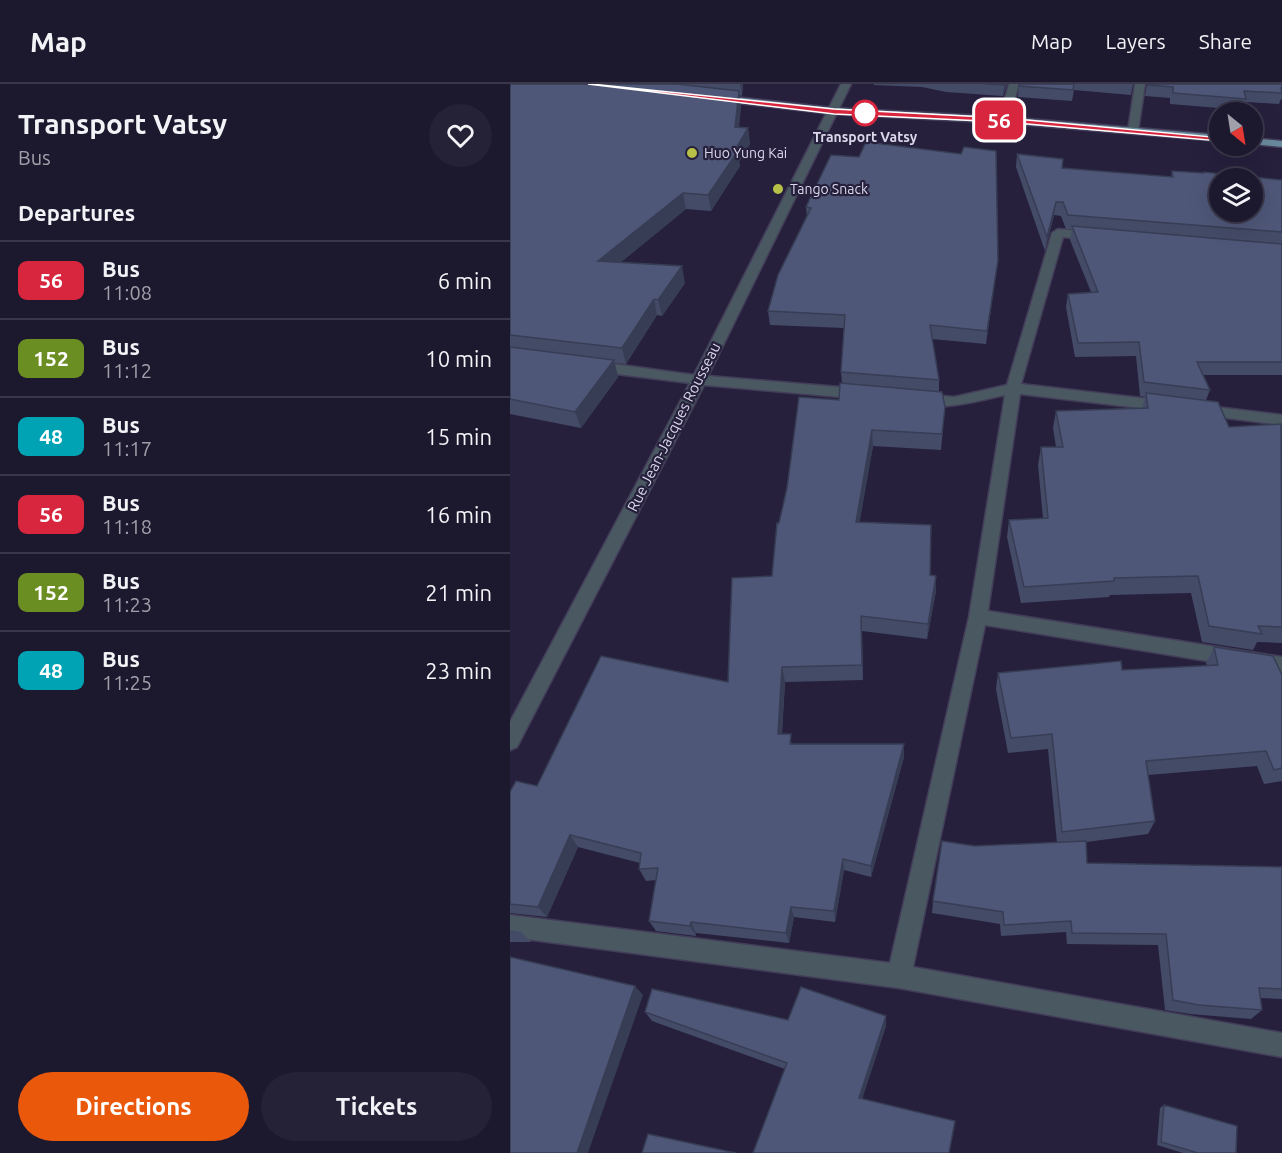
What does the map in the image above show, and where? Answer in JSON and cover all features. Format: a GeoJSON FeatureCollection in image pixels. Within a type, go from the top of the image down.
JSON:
{"type":"FeatureCollection","features":[{"type":"Feature","properties":{"kind":"main road"},"geometry":{"type":"LineString","coordinates":[[708,97],[834,111],[1004,120],[1209,137]]}},
{"type":"Feature","properties":{"kind":"main road"},"geometry":{"type":"LineString","coordinates":[[1263,142],[1282,144]]}},
{"type":"Feature","properties":{"kind":"street","name":"Rue Jean-Jacques Rousseau"},"geometry":{"type":"LineString","coordinates":[[510,741],[699,380],[846,84]]}},
{"type":"Feature","properties":{"kind":"street"},"geometry":{"type":"LineString","coordinates":[[1004,120],[1014,84]]}},
{"type":"Feature","properties":{"kind":"street"},"geometry":{"type":"LineString","coordinates":[[1133,131],[1140,84]]}},
{"type":"Feature","properties":{"kind":"street"},"geometry":{"type":"LineString","coordinates":[[899,976],[978,617],[1012,388],[1058,233],[1105,237]]}},
{"type":"Feature","properties":{"kind":"street"},"geometry":{"type":"LineString","coordinates":[[581,365],[699,380],[873,395]]}},
{"type":"Feature","properties":{"kind":"street"},"geometry":{"type":"LineString","coordinates":[[907,398],[954,402],[1012,388],[1282,420]]}},
{"type":"Feature","properties":{"kind":"street"},"geometry":{"type":"LineString","coordinates":[[978,617],[1282,665]]}},
{"type":"Feature","properties":{"kind":"street"},"geometry":{"type":"LineString","coordinates":[[510,926],[899,976],[1282,1045]]}},
{"type":"Feature","properties":{"kind":"building"},"geometry":{"type":"Polygon","coordinates":[[[510,84],[677,84],[739,91],[735,127],[748,128],[735,150],[738,151],[708,195],[683,193],[598,261],[682,266],[658,300],[654,299],[622,348],[510,335],[510,84]]]}},
{"type":"Feature","properties":{"kind":"building"},"geometry":{"type":"Polygon","coordinates":[[[1019,84],[1074,84],[1073,90],[1019,86],[1019,84]]]}},
{"type":"Feature","properties":{"kind":"building"},"geometry":{"type":"Polygon","coordinates":[[[1148,84],[1282,84],[1282,93],[1244,91],[1246,99],[1173,93],[1173,87],[1148,84]]]}},
{"type":"Feature","properties":{"kind":"building"},"geometry":{"type":"Polygon","coordinates":[[[866,142],[961,154],[964,147],[996,151],[998,260],[987,331],[930,325],[939,380],[841,372],[845,315],[768,311],[778,275],[811,208],[806,207],[831,155],[859,157],[866,142]]]}},
{"type":"Feature","properties":{"kind":"building"},"geometry":{"type":"Polygon","coordinates":[[[1017,154],[1063,159],[1062,168],[1173,177],[1172,171],[1209,173],[1209,222],[1263,222],[1263,178],[1282,180],[1282,232],[1068,215],[1063,202],[1056,202],[1047,237],[1017,154]]]}},
{"type":"Feature","properties":{"kind":"building"},"geometry":{"type":"Polygon","coordinates":[[[1072,226],[1282,244],[1282,362],[1197,362],[1210,390],[1144,382],[1139,342],[1078,343],[1068,294],[1098,292],[1072,226]]]}},
{"type":"Feature","properties":{"kind":"building"},"geometry":{"type":"Polygon","coordinates":[[[510,347],[614,360],[575,412],[510,399],[510,347]]]}},
{"type":"Feature","properties":{"kind":"building"},"geometry":{"type":"Polygon","coordinates":[[[840,383],[942,392],[945,407],[942,434],[872,430],[856,522],[931,525],[930,575],[936,576],[928,624],[861,616],[862,665],[782,667],[778,734],[791,734],[790,744],[904,744],[871,866],[843,859],[834,911],[791,907],[786,933],[691,922],[690,926],[649,921],[658,868],[639,869],[641,853],[570,835],[538,907],[510,904],[510,792],[516,781],[537,786],[601,656],[728,682],[732,578],[772,576],[777,523],[779,523],[787,488],[799,397],[839,400],[840,383]]]}},
{"type":"Feature","properties":{"kind":"building"},"geometry":{"type":"Polygon","coordinates":[[[1146,393],[1218,402],[1229,427],[1281,424],[1282,627],[1258,626],[1262,634],[1209,626],[1198,576],[1114,578],[1114,581],[1024,587],[1009,520],[1048,518],[1041,447],[1063,447],[1056,411],[1148,408],[1146,393]]]}},
{"type":"Feature","properties":{"kind":"building"},"geometry":{"type":"Polygon","coordinates":[[[1214,647],[1273,656],[1282,675],[1282,768],[1274,770],[1266,751],[1146,761],[1155,821],[1062,832],[1052,734],[1011,738],[998,673],[1121,661],[1122,670],[1218,665],[1214,647]]]}},
{"type":"Feature","properties":{"kind":"building"},"geometry":{"type":"Polygon","coordinates":[[[942,841],[975,846],[1086,841],[1087,863],[1282,867],[1282,989],[1259,988],[1262,1010],[1199,1005],[1173,1000],[1166,934],[1072,933],[1071,921],[1004,925],[1003,912],[933,901],[942,841]]]}},
{"type":"Feature","properties":{"kind":"building"},"geometry":{"type":"Polygon","coordinates":[[[510,957],[635,986],[577,1153],[510,1153],[510,957]]]}},
{"type":"Feature","properties":{"kind":"building"},"geometry":{"type":"Polygon","coordinates":[[[801,987],[886,1016],[859,1098],[955,1121],[949,1153],[753,1153],[787,1063],[645,1012],[652,989],[788,1020],[801,987]]]}},
{"type":"Feature","properties":{"kind":"building"},"geometry":{"type":"Polygon","coordinates":[[[1164,1105],[1237,1126],[1236,1153],[1198,1153],[1161,1142],[1164,1105]]]}},
{"type":"Feature","properties":{"kind":"building"},"geometry":{"type":"Polygon","coordinates":[[[648,1134],[736,1153],[642,1153],[648,1134]]]}},
{"type":"Feature","properties":{"kind":"bus line","name":"56"},"geometry":{"type":"LineString","coordinates":[[591,84],[834,111],[1004,120],[1209,137]]}},
{"type":"Feature","properties":{"kind":"place","name":"Transport Vatsy"},"geometry":{"type":"Point","coordinates":[865,113]}},
{"type":"Feature","properties":{"kind":"place","name":"Huo Yung Kai"},"geometry":{"type":"Point","coordinates":[692,153]}},
{"type":"Feature","properties":{"kind":"place","name":"Tango Snack"},"geometry":{"type":"Point","coordinates":[778,189]}}]}
